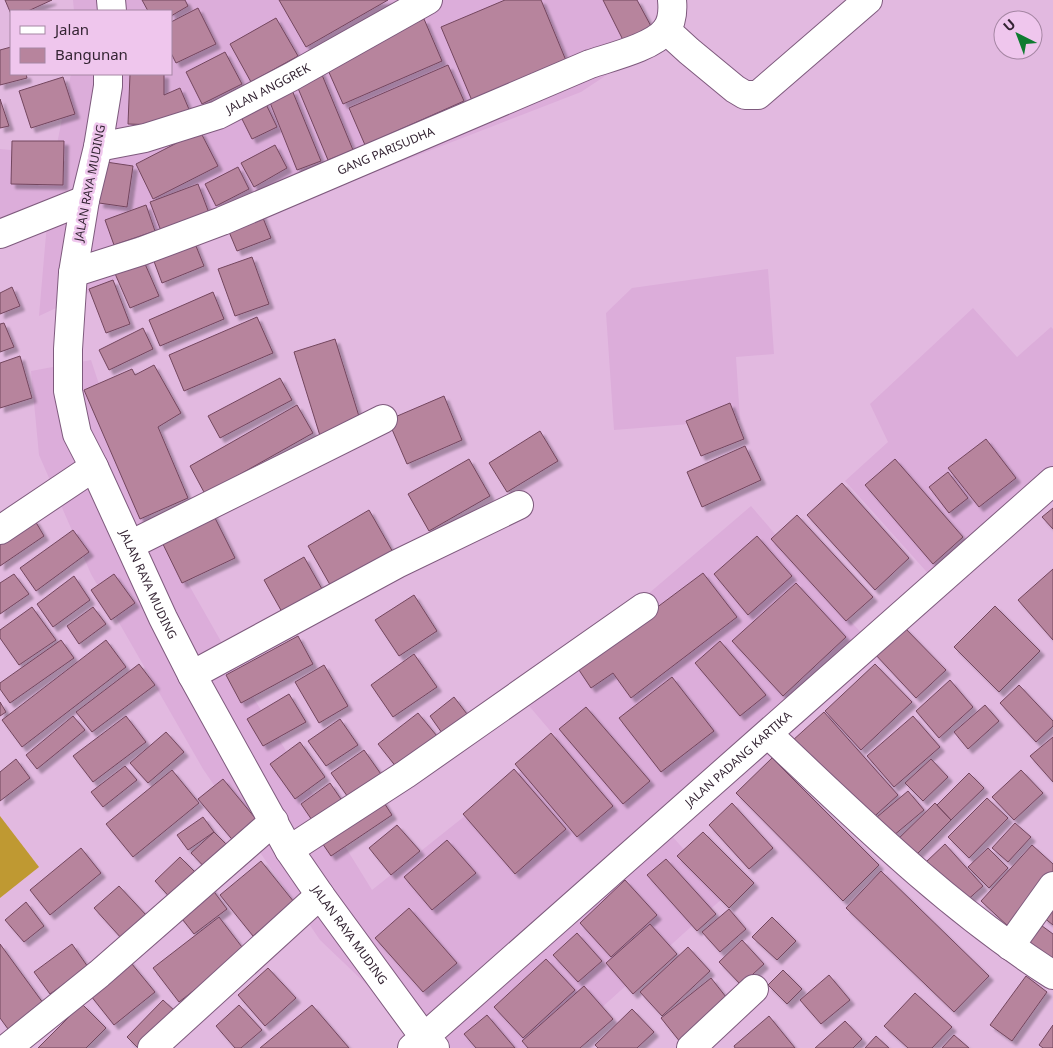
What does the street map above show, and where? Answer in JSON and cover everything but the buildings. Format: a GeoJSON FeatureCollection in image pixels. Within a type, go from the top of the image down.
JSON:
{"type":"FeatureCollection","features":[{"type":"Feature","properties":{"kind":"street","name":"JALAN ANGGREK"},"geometry":{"type":"LineString","coordinates":[[98,147],[145,138],[218,115],[428,0]]}},
{"type":"Feature","properties":{"kind":"street"},"geometry":{"type":"LineString","coordinates":[[672,0],[671,22],[666,30],[735,89],[745,94],[758,95],[868,0]]}},
{"type":"Feature","properties":{"kind":"street","name":"GANG PARISUDHA"},"geometry":{"type":"LineString","coordinates":[[73,273],[142,252],[222,221],[590,64],[647,44],[656,40],[666,30]]}},
{"type":"Feature","properties":{"kind":"street","name":"JALAN RAYA MUDING"},"geometry":{"type":"LineString","coordinates":[[108,75],[108,86],[98,147],[85,200],[73,273],[68,349],[68,391],[77,434],[163,618],[192,675],[289,850],[424,1044]]}},
{"type":"Feature","properties":{"kind":"street"},"geometry":{"type":"LineString","coordinates":[[0,234],[85,200]]}},
{"type":"Feature","properties":{"kind":"street"},"geometry":{"type":"LineString","coordinates":[[130,545],[384,419]]}},
{"type":"Feature","properties":{"kind":"street"},"geometry":{"type":"LineString","coordinates":[[0,530],[94,467]]}},
{"type":"Feature","properties":{"kind":"street","name":"JALAN PADANG KARTIKA"},"geometry":{"type":"LineString","coordinates":[[424,1044],[768,734],[1053,481]]}},
{"type":"Feature","properties":{"kind":"street"},"geometry":{"type":"LineString","coordinates":[[192,675],[397,564],[520,505]]}},
{"type":"Feature","properties":{"kind":"street"},"geometry":{"type":"LineString","coordinates":[[289,850],[406,774],[644,606]]}},
{"type":"Feature","properties":{"kind":"street"},"geometry":{"type":"LineString","coordinates":[[768,734],[891,850],[987,929],[1053,974]]}},
{"type":"Feature","properties":{"kind":"street"},"geometry":{"type":"LineString","coordinates":[[7,1048],[99,974],[274,821]]}},
{"type":"Feature","properties":{"kind":"street"},"geometry":{"type":"LineString","coordinates":[[1010,946],[1053,886]]}},
{"type":"Feature","properties":{"kind":"street"},"geometry":{"type":"LineString","coordinates":[[152,1048],[320,894]]}},
{"type":"Feature","properties":{"kind":"street"},"geometry":{"type":"LineString","coordinates":[[692,1048],[754,989]]}},
{"type":"Feature","properties":{"kind":"shaded area"},"geometry":{"type":"Polygon","coordinates":[[[73,0],[636,0],[661,39],[581,92],[217,233],[39,316],[47,223],[0,218],[0,149],[55,154],[71,75],[172,75],[172,10],[74,10],[73,0]]]}},
{"type":"Feature","properties":{"kind":"shaded area"},"geometry":{"type":"Polygon","coordinates":[[[768,269],[774,354],[736,357],[740,420],[614,430],[606,313],[632,288],[768,269]]]}},
{"type":"Feature","properties":{"kind":"shaded area"},"geometry":{"type":"Polygon","coordinates":[[[973,308],[1017,357],[1051,327],[1053,329],[1053,472],[934,580],[845,481],[888,442],[870,404],[973,308]]]}},
{"type":"Feature","properties":{"kind":"shaded area"},"geometry":{"type":"Polygon","coordinates":[[[91,360],[112,424],[149,515],[251,694],[372,890],[559,741],[524,700],[751,506],[839,609],[870,642],[762,758],[672,836],[725,896],[557,1048],[433,1048],[320,940],[203,769],[91,574],[39,455],[31,371],[91,360]]]}},
{"type":"Feature","properties":{"kind":"shaded area"},"geometry":{"type":"Polygon","coordinates":[[[0,816],[39,867],[0,898],[0,816]]]}}]}
